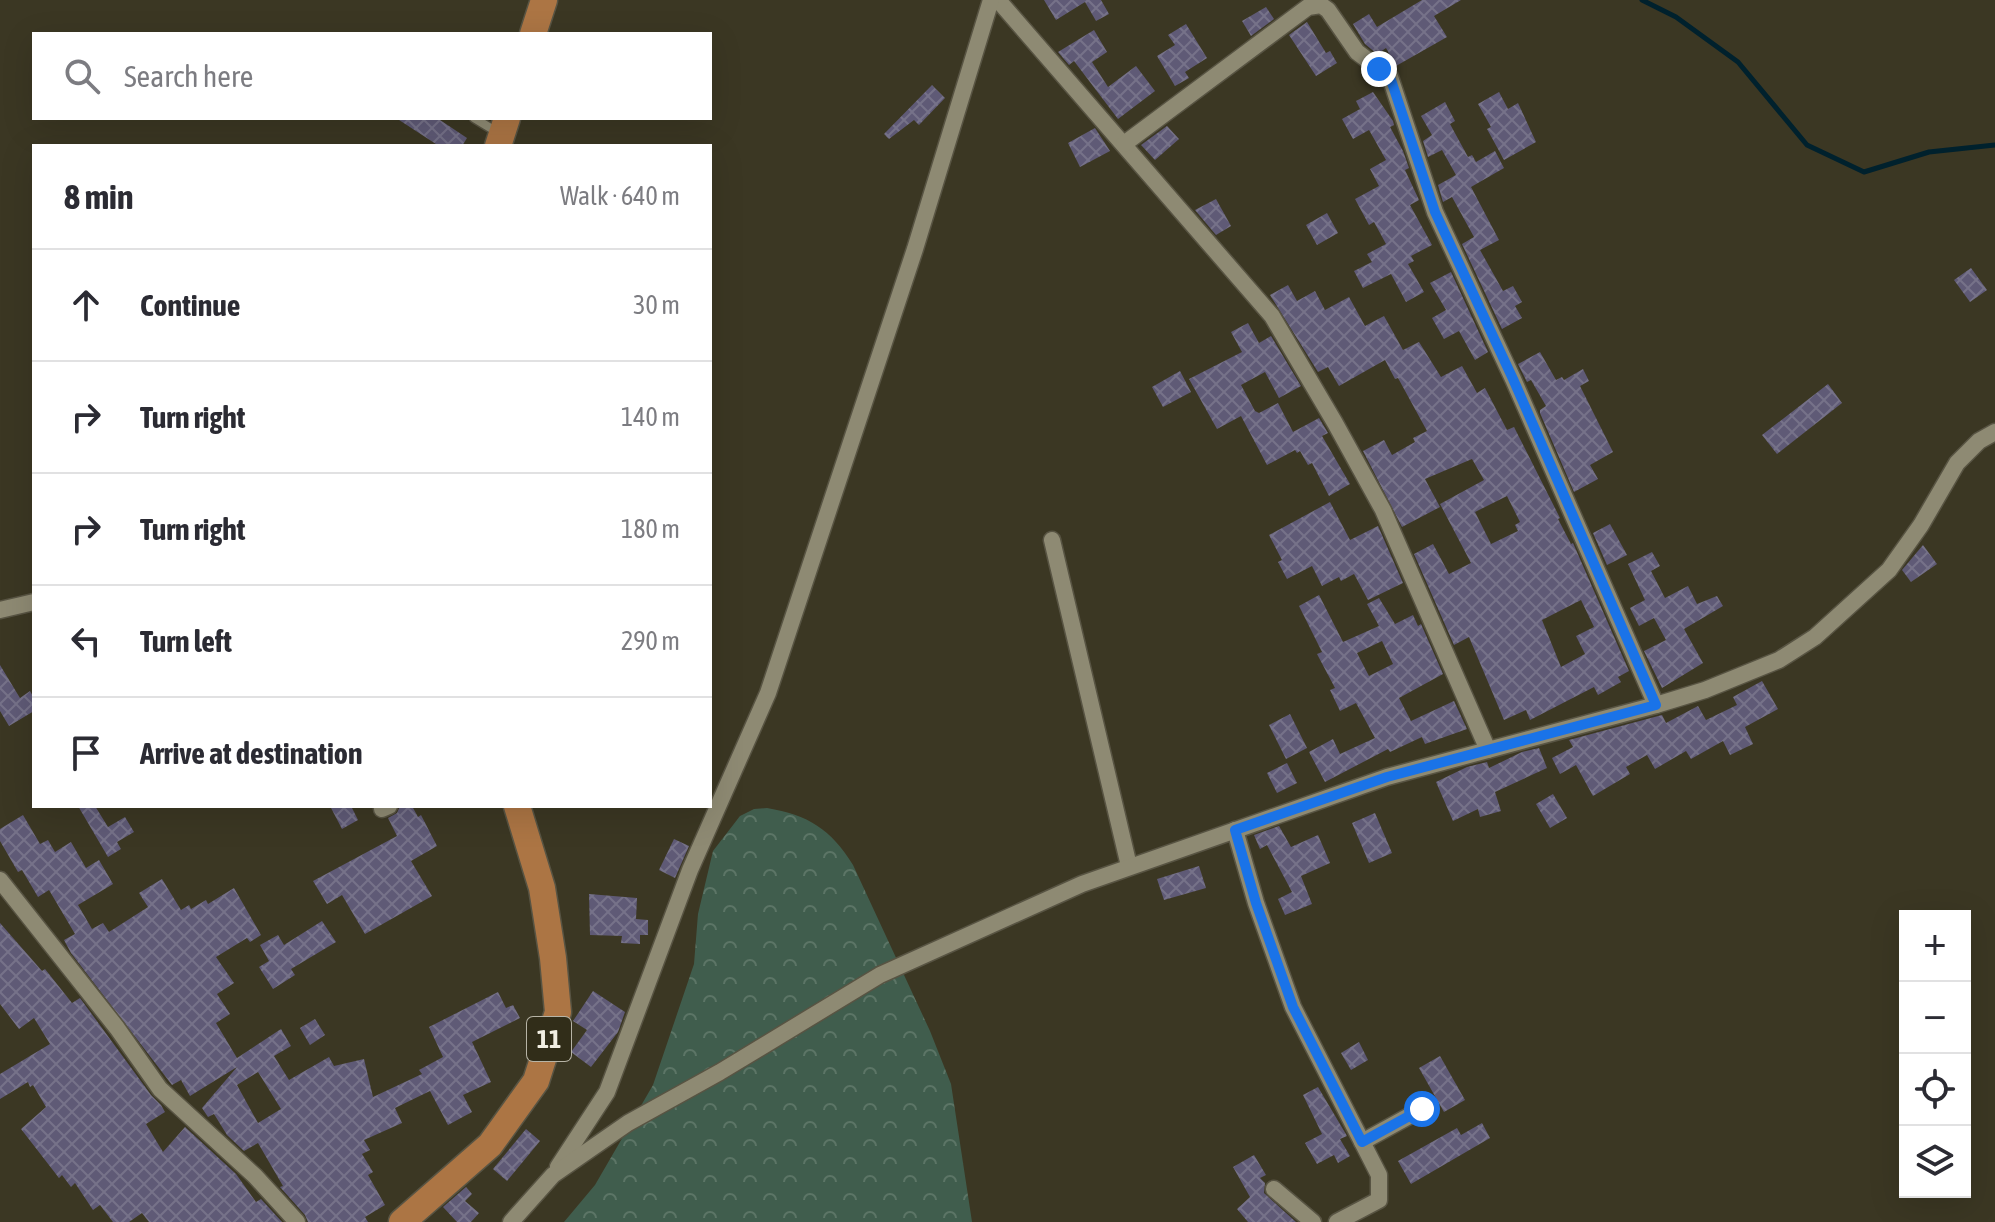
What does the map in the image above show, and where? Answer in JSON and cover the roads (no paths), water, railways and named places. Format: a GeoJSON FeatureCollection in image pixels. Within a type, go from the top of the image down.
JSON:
{"type":"FeatureCollection","features":[{"type":"Feature","properties":{"kind":"highway"},"geometry":{"type":"LineString","coordinates":[[534,32],[544,0]]}},
{"type":"Feature","properties":{"kind":"highway","name":"11"},"geometry":{"type":"LineString","coordinates":[[402,1222],[490,1145],[536,1081],[558,1012],[542,888],[518,808]]}},
{"type":"Feature","properties":{"kind":"street"},"geometry":{"type":"LineString","coordinates":[[511,1222],[553,1175],[607,1092],[690,870],[768,693],[915,249],[991,0]]}},
{"type":"Feature","properties":{"kind":"street"},"geometry":{"type":"LineString","coordinates":[[998,0],[1255,294],[1290,345],[1383,510],[1488,750]]}},
{"type":"Feature","properties":{"kind":"street"},"geometry":{"type":"LineString","coordinates":[[1124,144],[1308,7],[1317,4],[1328,10],[1357,52],[1390,77],[1435,212],[1513,379],[1656,705]]}},
{"type":"Feature","properties":{"kind":"street"},"geometry":{"type":"LineString","coordinates":[[553,1175],[628,1123],[720,1072],[880,975],[1082,884],[1387,777],[1656,705],[1705,690],[1779,660],[1815,637],[1889,570],[1921,525],[1957,463],[1991,433]]}},
{"type":"Feature","properties":{"kind":"street"},"geometry":{"type":"LineString","coordinates":[[1052,540],[1129,866]]}},
{"type":"Feature","properties":{"kind":"street"},"geometry":{"type":"LineString","coordinates":[[0,610],[32,602]]}},
{"type":"Feature","properties":{"kind":"street"},"geometry":{"type":"LineString","coordinates":[[1235,830],[1256,903],[1293,1007],[1379,1175],[1379,1200],[1337,1222]]}},
{"type":"Feature","properties":{"kind":"street"},"geometry":{"type":"LineString","coordinates":[[0,880],[117,1028],[160,1089],[255,1176],[297,1222]]}},
{"type":"Feature","properties":{"kind":"street"},"geometry":{"type":"LineString","coordinates":[[1362,1142],[1422,1109]]}},
{"type":"Feature","properties":{"kind":"street"},"geometry":{"type":"LineString","coordinates":[[1274,1189],[1313,1222]]}},
{"type":"Feature","properties":{"kind":"lane"},"geometry":{"type":"LineString","coordinates":[[478,120],[502,133]]}},
{"type":"Feature","properties":{"kind":"waterway"},"geometry":{"type":"LineString","coordinates":[[1642,0],[1676,17],[1738,62],[1807,145],[1864,172],[1929,152],[1995,145]]}}]}
